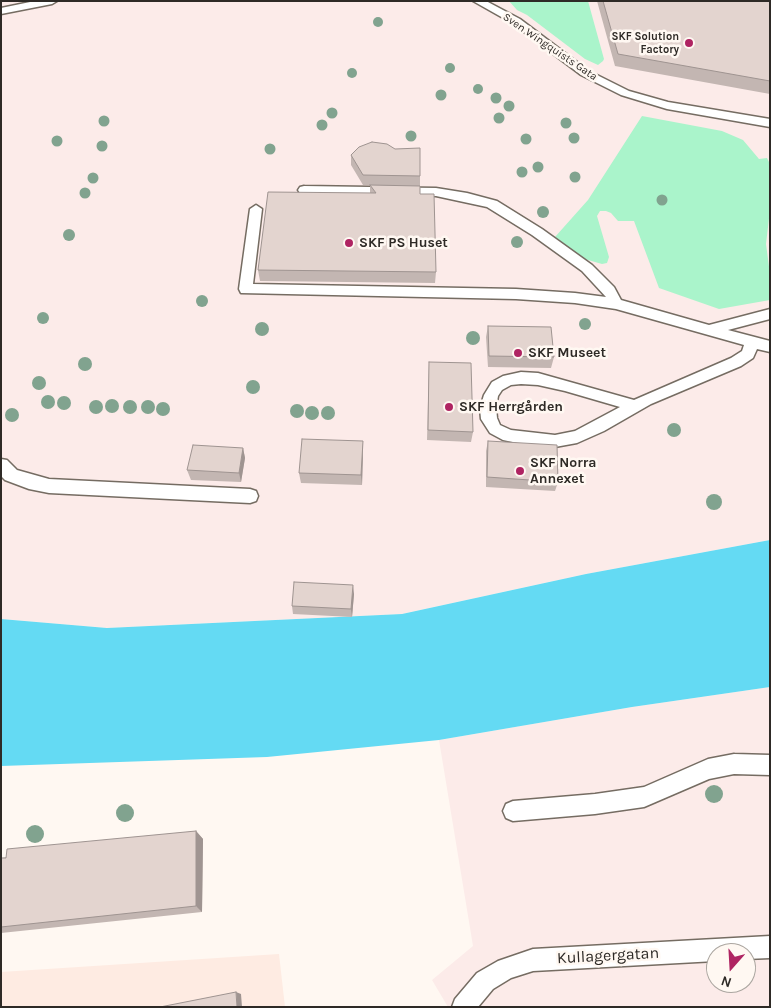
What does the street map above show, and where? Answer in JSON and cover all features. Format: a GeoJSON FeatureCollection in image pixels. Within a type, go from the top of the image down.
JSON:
{"type":"FeatureCollection","features":[{"type":"Feature","properties":{"kind":"lane"},"geometry":{"type":"LineString","coordinates":[[1,12],[52,1]]}},
{"type":"Feature","properties":{"kind":"lane","name":"Sven Wingquists Gata"},"geometry":{"type":"LineString","coordinates":[[478,1],[516,21],[585,73],[625,94],[667,105],[770,123]]}},
{"type":"Feature","properties":{"kind":"lane"},"geometry":{"type":"LineString","coordinates":[[304,190],[436,192],[468,197],[492,204],[537,232],[587,268],[609,291],[616,304]]}},
{"type":"Feature","properties":{"kind":"lane"},"geometry":{"type":"LineString","coordinates":[[256,208],[246,289],[516,294],[575,298],[616,304],[712,329],[770,347]]}},
{"type":"Feature","properties":{"kind":"lane"},"geometry":{"type":"LineString","coordinates":[[712,329],[770,314]]}},
{"type":"Feature","properties":{"kind":"lane"},"geometry":{"type":"LineString","coordinates":[[635,406],[565,385],[538,379],[521,378],[508,380],[497,386],[491,396],[488,408],[490,419],[495,429],[508,436],[555,441],[577,437],[599,427],[635,406],[736,362],[748,354],[753,342]]}},
{"type":"Feature","properties":{"kind":"lane"},"geometry":{"type":"LineString","coordinates":[[1,464],[11,475],[29,482],[49,486],[250,496]]}},
{"type":"Feature","properties":{"kind":"lane"},"geometry":{"type":"LineString","coordinates":[[513,810],[595,804],[644,797],[708,768],[734,764],[770,765]]}},
{"type":"Feature","properties":{"kind":"lane","name":"Kullagergatan"},"geometry":{"type":"LineString","coordinates":[[463,1007],[485,981],[506,969],[533,960],[770,947]]}},
{"type":"Feature","properties":{"kind":"shaded area"},"geometry":{"type":"Polygon","coordinates":[[[1,1],[770,1],[770,540],[586,574],[402,614],[107,628],[1,619],[1,1]]]}},
{"type":"Feature","properties":{"kind":"shaded area"},"geometry":{"type":"Polygon","coordinates":[[[770,687],[770,1007],[448,1007],[432,980],[473,946],[439,740],[632,707],[770,687]]]}},
{"type":"Feature","properties":{"kind":"shaded area"},"geometry":{"type":"Polygon","coordinates":[[[279,954],[285,1007],[1,1007],[1,972],[279,954]]]}},
{"type":"Feature","properties":{"kind":"green space"},"geometry":{"type":"Polygon","coordinates":[[[509,1],[588,1],[603,61],[598,65],[585,59],[527,15],[517,10],[509,1]]]}},
{"type":"Feature","properties":{"kind":"green space"},"geometry":{"type":"Polygon","coordinates":[[[642,116],[722,131],[743,140],[759,159],[767,158],[770,164],[770,210],[766,244],[770,274],[770,300],[719,309],[659,288],[634,221],[618,221],[611,213],[606,211],[600,211],[597,216],[609,257],[607,263],[602,264],[581,258],[555,237],[588,200],[642,116]]]}},
{"type":"Feature","properties":{"kind":"water"},"geometry":{"type":"Polygon","coordinates":[[[770,540],[770,687],[632,707],[439,740],[267,757],[1,766],[1,619],[107,628],[402,614],[586,574],[770,540]]]}},
{"type":"Feature","properties":{"kind":"building","name":"SKF Solution Factory"},"geometry":{"type":"Polygon","coordinates":[[[603,1],[770,1],[770,81],[618,54],[603,1]]]}},
{"type":"Feature","properties":{"kind":"building"},"geometry":{"type":"Polygon","coordinates":[[[372,142],[387,144],[395,149],[420,148],[420,176],[363,175],[351,155],[359,147],[372,142]]]}},
{"type":"Feature","properties":{"kind":"building","name":"SKF PS Huset"},"geometry":{"type":"Polygon","coordinates":[[[370,185],[420,186],[420,194],[434,194],[436,272],[258,270],[268,192],[376,193],[370,185]]]}},
{"type":"Feature","properties":{"kind":"building"},"geometry":{"type":"Polygon","coordinates":[[[488,326],[551,327],[554,357],[489,356],[488,326]]]}},
{"type":"Feature","properties":{"kind":"building","name":"SKF Herrgården"},"geometry":{"type":"Polygon","coordinates":[[[429,362],[471,363],[473,432],[428,430],[429,362]]]}},
{"type":"Feature","properties":{"kind":"building"},"geometry":{"type":"Polygon","coordinates":[[[302,439],[363,441],[361,475],[299,473],[302,439]]]}},
{"type":"Feature","properties":{"kind":"building","name":"SKF Norra Annexet"},"geometry":{"type":"Polygon","coordinates":[[[488,441],[557,445],[558,482],[487,477],[488,441]]]}},
{"type":"Feature","properties":{"kind":"building"},"geometry":{"type":"Polygon","coordinates":[[[193,445],[243,448],[239,473],[187,470],[193,445]]]}},
{"type":"Feature","properties":{"kind":"building"},"geometry":{"type":"Polygon","coordinates":[[[294,582],[353,585],[351,609],[292,606],[294,582]]]}},
{"type":"Feature","properties":{"kind":"building"},"geometry":{"type":"Polygon","coordinates":[[[196,831],[196,906],[1,927],[1,858],[6,858],[7,849],[196,831]]]}},
{"type":"Feature","properties":{"kind":"building"},"geometry":{"type":"Polygon","coordinates":[[[236,992],[237,1007],[160,1007],[236,992]]]}},
{"type":"Feature","properties":{"kind":"place","name":"SKF Solution Factory"},"geometry":{"type":"Point","coordinates":[689,43]}},
{"type":"Feature","properties":{"kind":"place","name":"SKF PS Huset"},"geometry":{"type":"Point","coordinates":[349,243]}},
{"type":"Feature","properties":{"kind":"place","name":"SKF Museet"},"geometry":{"type":"Point","coordinates":[518,353]}},
{"type":"Feature","properties":{"kind":"place","name":"SKF Herrgården"},"geometry":{"type":"Point","coordinates":[449,407]}},
{"type":"Feature","properties":{"kind":"place","name":"SKF Norra Annexet"},"geometry":{"type":"Point","coordinates":[520,471]}}]}
